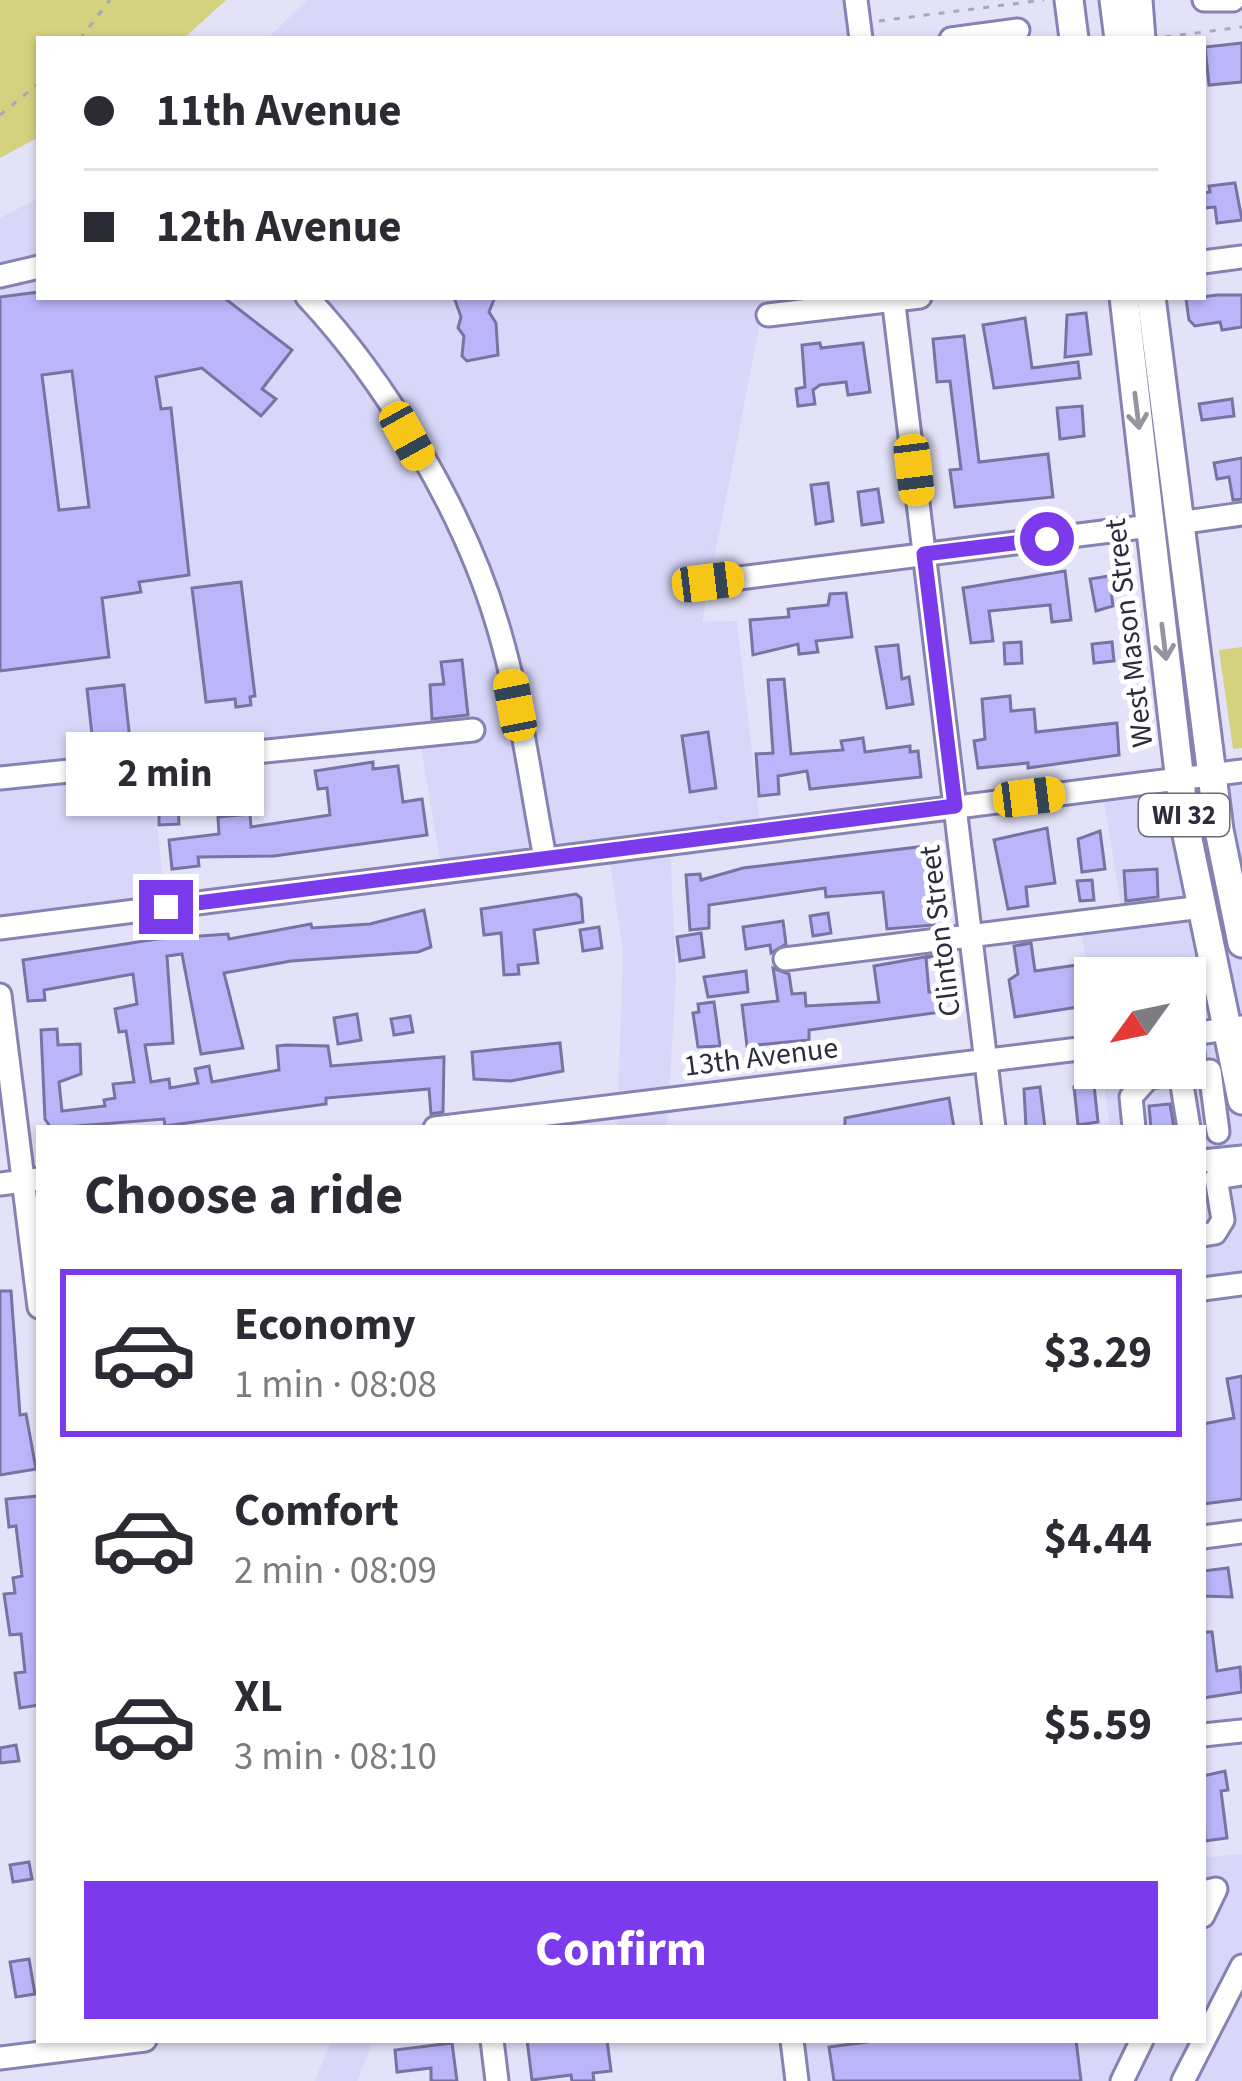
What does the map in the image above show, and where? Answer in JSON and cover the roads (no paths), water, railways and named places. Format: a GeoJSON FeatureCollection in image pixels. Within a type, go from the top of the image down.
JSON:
{"type":"FeatureCollection","features":[{"type":"Feature","properties":{"kind":"main road"},"geometry":{"type":"LineString","coordinates":[[1069,0],[1074,36]]}},
{"type":"Feature","properties":{"kind":"main road"},"geometry":{"type":"LineString","coordinates":[[1088,0],[1092,36]]}},
{"type":"Feature","properties":{"kind":"main road"},"geometry":{"type":"LineString","coordinates":[[1114,0],[1119,36]]}},
{"type":"Feature","properties":{"kind":"main road"},"geometry":{"type":"LineString","coordinates":[[1138,0],[1141,36]]}},
{"type":"Feature","properties":{"kind":"main road","name":"West Mason Street"},"geometry":{"type":"LineString","coordinates":[[1125,300],[1164,524],[1228,773],[1242,944]]}},
{"type":"Feature","properties":{"kind":"main road","name":"West Mason Street"},"geometry":{"type":"LineString","coordinates":[[1151,300],[1180,779],[1202,907],[1236,1028],[1206,1071]]}},
{"type":"Feature","properties":{"kind":"main road","name":"West Mason Street"},"geometry":{"type":"LineString","coordinates":[[1206,1073],[1242,1100]]}},
{"type":"Feature","properties":{"kind":"street"},"geometry":{"type":"LineString","coordinates":[[856,0],[860,32]]}},
{"type":"Feature","properties":{"kind":"street"},"geometry":{"type":"LineString","coordinates":[[1204,0],[1233,0]]}},
{"type":"Feature","properties":{"kind":"street"},"geometry":{"type":"LineString","coordinates":[[973,36],[1018,30]]}},
{"type":"Feature","properties":{"kind":"street"},"geometry":{"type":"LineString","coordinates":[[1206,262],[1242,257]]}},
{"type":"Feature","properties":{"kind":"street"},"geometry":{"type":"LineString","coordinates":[[0,276],[36,268]]}},
{"type":"Feature","properties":{"kind":"street"},"geometry":{"type":"LineString","coordinates":[[310,300],[352,350],[465,538],[506,655],[545,858]]}},
{"type":"Feature","properties":{"kind":"street"},"geometry":{"type":"LineString","coordinates":[[768,315],[878,300]]}},
{"type":"Feature","properties":{"kind":"street","name":"Clinton Street"},"geometry":{"type":"LineString","coordinates":[[893,300],[994,1125]]}},
{"type":"Feature","properties":{"kind":"street"},"geometry":{"type":"LineString","coordinates":[[708,582],[1242,514]]}},
{"type":"Feature","properties":{"kind":"street"},"geometry":{"type":"LineString","coordinates":[[0,778],[473,730]]}},
{"type":"Feature","properties":{"kind":"street"},"geometry":{"type":"LineString","coordinates":[[0,928],[1228,773]]}},
{"type":"Feature","properties":{"kind":"street"},"geometry":{"type":"LineString","coordinates":[[785,959],[1202,907]]}},
{"type":"Feature","properties":{"kind":"street"},"geometry":{"type":"LineString","coordinates":[[0,995],[31,1180],[36,1259]]}},
{"type":"Feature","properties":{"kind":"street"},"geometry":{"type":"LineString","coordinates":[[1206,1032],[1236,1028]]}},
{"type":"Feature","properties":{"kind":"street","name":"13th Avenue"},"geometry":{"type":"LineString","coordinates":[[459,1125],[1074,1050]]}},
{"type":"Feature","properties":{"kind":"street"},"geometry":{"type":"LineString","coordinates":[[1206,1082],[1211,1133],[1242,1131]]}},
{"type":"Feature","properties":{"kind":"street"},"geometry":{"type":"LineString","coordinates":[[1134,1125],[1131,1096],[1136,1089]]}},
{"type":"Feature","properties":{"kind":"street"},"geometry":{"type":"LineString","coordinates":[[1190,1125],[1200,1089]]}},
{"type":"Feature","properties":{"kind":"street"},"geometry":{"type":"LineString","coordinates":[[1210,1179],[1242,1157]]}},
{"type":"Feature","properties":{"kind":"street"},"geometry":{"type":"LineString","coordinates":[[1210,1179],[1242,1174]]}},
{"type":"Feature","properties":{"kind":"street"},"geometry":{"type":"LineString","coordinates":[[1206,1234],[1215,1233],[1223,1220],[1210,1179]]}},
{"type":"Feature","properties":{"kind":"street"},"geometry":{"type":"LineString","coordinates":[[0,1184],[31,1180]]}},
{"type":"Feature","properties":{"kind":"street"},"geometry":{"type":"LineString","coordinates":[[1206,1289],[1242,1284]]}},
{"type":"Feature","properties":{"kind":"street"},"geometry":{"type":"LineString","coordinates":[[1206,1537],[1242,1532]]}},
{"type":"Feature","properties":{"kind":"street"},"geometry":{"type":"LineString","coordinates":[[1206,1735],[1242,1731]]}},
{"type":"Feature","properties":{"kind":"street"},"geometry":{"type":"LineString","coordinates":[[1206,1891],[1216,1889],[1206,1910]]}},
{"type":"Feature","properties":{"kind":"street"},"geometry":{"type":"LineString","coordinates":[[1206,2036],[1242,1966]]}},
{"type":"Feature","properties":{"kind":"street"},"geometry":{"type":"LineString","coordinates":[[0,2058],[116,2043]]}},
{"type":"Feature","properties":{"kind":"street"},"geometry":{"type":"LineString","coordinates":[[492,2043],[497,2081]]}},
{"type":"Feature","properties":{"kind":"street"},"geometry":{"type":"LineString","coordinates":[[791,2043],[796,2081]]}},
{"type":"Feature","properties":{"kind":"street"},"geometry":{"type":"LineString","coordinates":[[1122,2081],[1141,2043]]}},
{"type":"Feature","properties":{"kind":"street"},"geometry":{"type":"LineString","coordinates":[[1183,2081],[1202,2043]]}}]}
